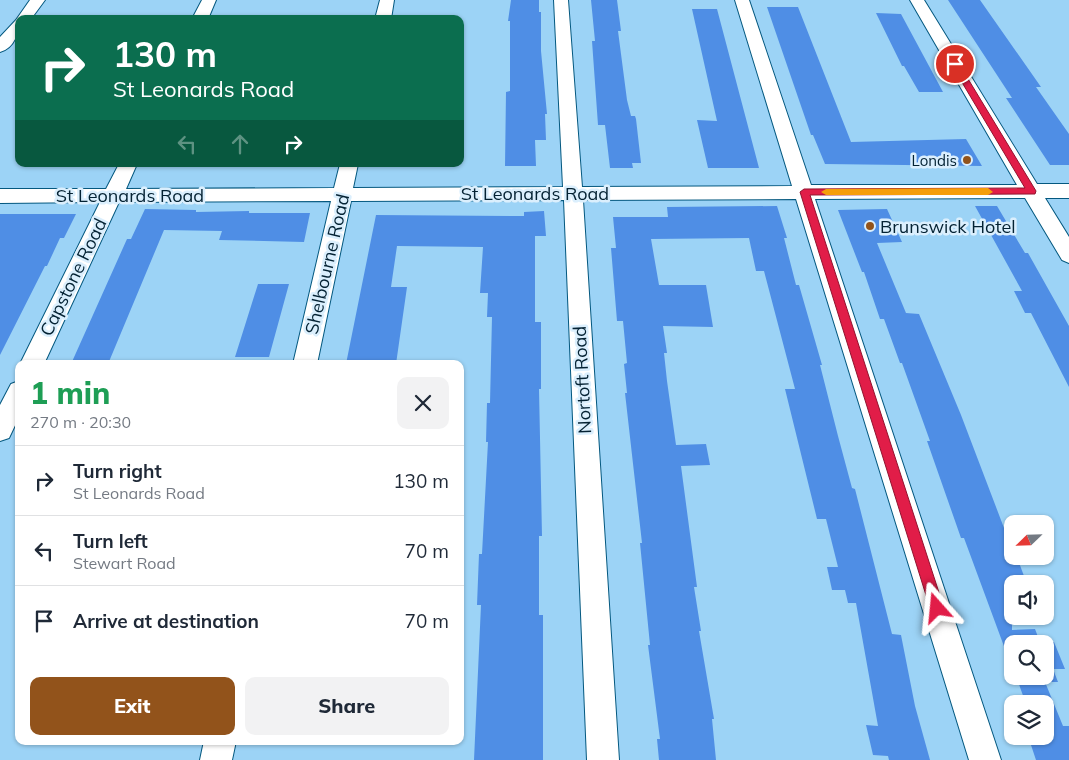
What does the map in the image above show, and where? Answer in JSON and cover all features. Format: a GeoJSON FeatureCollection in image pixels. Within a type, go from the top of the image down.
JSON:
{"type":"FeatureCollection","features":[{"type":"Feature","properties":{"kind":"street"},"geometry":{"type":"LineString","coordinates":[[26,15],[38,0]]}},
{"type":"Feature","properties":{"kind":"street"},"geometry":{"type":"LineString","coordinates":[[202,15],[209,0]]}},
{"type":"Feature","properties":{"kind":"street"},"geometry":{"type":"LineString","coordinates":[[384,15],[387,0]]}},
{"type":"Feature","properties":{"kind":"street","name":"Nortoft Road"},"geometry":{"type":"LineString","coordinates":[[561,0],[574,192],[603,760]]}},
{"type":"Feature","properties":{"kind":"street"},"geometry":{"type":"LineString","coordinates":[[742,0],[985,760]]}},
{"type":"Feature","properties":{"kind":"street"},"geometry":{"type":"LineString","coordinates":[[917,0],[1069,255]]}},
{"type":"Feature","properties":{"kind":"street"},"geometry":{"type":"LineString","coordinates":[[0,47],[15,29]]}},
{"type":"Feature","properties":{"kind":"street","name":"Capstone Road"},"geometry":{"type":"LineString","coordinates":[[34,360],[127,167]]}},
{"type":"Feature","properties":{"kind":"street","name":"Shelbourne Road"},"geometry":{"type":"LineString","coordinates":[[305,360],[348,167]]}},
{"type":"Feature","properties":{"kind":"street","name":"St Leonards Road"},"geometry":{"type":"LineString","coordinates":[[0,196],[574,192],[757,194],[804,192],[1069,191]]}},
{"type":"Feature","properties":{"kind":"street"},"geometry":{"type":"LineString","coordinates":[[0,430],[15,399]]}},
{"type":"Feature","properties":{"kind":"street"},"geometry":{"type":"LineString","coordinates":[[216,760],[219,745]]}},
{"type":"Feature","properties":{"kind":"building"},"geometry":{"type":"Polygon","coordinates":[[[511,0],[539,0],[539,12],[541,12],[541,51],[547,114],[545,114],[546,140],[535,140],[536,166],[505,166],[506,92],[510,91],[510,21],[508,21],[511,0]]]}},
{"type":"Feature","properties":{"kind":"building"},"geometry":{"type":"Polygon","coordinates":[[[591,0],[617,0],[621,31],[618,31],[627,100],[631,116],[635,116],[636,119],[641,163],[632,163],[633,168],[610,168],[605,125],[598,125],[592,41],[595,41],[591,0]]]}},
{"type":"Feature","properties":{"kind":"building"},"geometry":{"type":"Polygon","coordinates":[[[948,0],[980,0],[1041,87],[1036,87],[1069,134],[1069,165],[1050,165],[1006,98],[1012,98],[948,0]]]}},
{"type":"Feature","properties":{"kind":"building"},"geometry":{"type":"Polygon","coordinates":[[[767,7],[798,7],[851,142],[966,139],[982,166],[825,164],[813,135],[811,135],[767,7]]]}},
{"type":"Feature","properties":{"kind":"building"},"geometry":{"type":"Polygon","coordinates":[[[692,9],[717,9],[759,168],[708,168],[697,120],[717,121],[692,9]]]}},
{"type":"Feature","properties":{"kind":"building"},"geometry":{"type":"Polygon","coordinates":[[[876,13],[901,14],[943,92],[919,92],[904,66],[902,66],[876,13]]]}},
{"type":"Feature","properties":{"kind":"building"},"geometry":{"type":"Polygon","coordinates":[[[777,206],[787,238],[784,238],[796,285],[799,285],[822,365],[820,365],[838,436],[852,488],[855,489],[892,634],[901,635],[915,706],[930,760],[889,760],[888,756],[873,755],[866,725],[878,726],[856,603],[848,603],[845,590],[832,590],[827,567],[838,567],[826,519],[817,519],[785,389],[795,389],[764,271],[756,271],[749,238],[651,239],[659,285],[706,285],[713,327],[663,326],[667,353],[664,353],[667,381],[676,445],[706,444],[710,465],[681,466],[697,587],[694,587],[701,631],[699,631],[714,719],[712,719],[716,760],[659,760],[657,739],[660,739],[648,645],[650,645],[640,543],[642,543],[625,393],[627,393],[624,364],[627,363],[623,321],[617,321],[611,248],[616,248],[613,217],[668,217],[667,207],[777,206]]]}},
{"type":"Feature","properties":{"kind":"building"},"geometry":{"type":"Polygon","coordinates":[[[975,206],[997,206],[1025,253],[1028,253],[1069,326],[1069,387],[1031,313],[1025,313],[1014,291],[1022,291],[975,206]]]}},
{"type":"Feature","properties":{"kind":"building"},"geometry":{"type":"Polygon","coordinates":[[[145,209],[196,210],[196,212],[310,213],[304,242],[219,240],[222,231],[164,230],[110,360],[73,360],[127,239],[131,239],[145,209]]]}},
{"type":"Feature","properties":{"kind":"building"},"geometry":{"type":"Polygon","coordinates":[[[887,209],[902,242],[877,243],[906,313],[919,314],[961,415],[1004,528],[1004,565],[1020,565],[1024,575],[1004,575],[1004,625],[1012,625],[1012,630],[1035,629],[1037,635],[1004,635],[1004,646],[964,538],[961,538],[927,441],[930,441],[902,363],[900,363],[884,319],[880,319],[864,272],[862,272],[838,210],[887,209]]]}},
{"type":"Feature","properties":{"kind":"building"},"geometry":{"type":"Polygon","coordinates":[[[544,211],[546,236],[535,236],[535,322],[541,322],[541,389],[539,389],[542,536],[539,536],[539,615],[543,615],[543,760],[474,760],[481,605],[477,605],[479,554],[482,554],[488,442],[486,442],[487,403],[490,403],[492,317],[487,317],[488,293],[480,293],[483,247],[397,246],[391,287],[407,287],[397,360],[347,360],[376,215],[524,216],[524,212],[544,211]]]}},
{"type":"Feature","properties":{"kind":"building"},"geometry":{"type":"Polygon","coordinates":[[[0,214],[76,214],[64,238],[60,238],[0,355],[0,214]]]}},
{"type":"Feature","properties":{"kind":"building"},"geometry":{"type":"Polygon","coordinates":[[[258,284],[289,284],[269,357],[235,357],[258,284]]]}},
{"type":"Feature","properties":{"kind":"building"},"geometry":{"type":"Polygon","coordinates":[[[1054,642],[1065,669],[1054,669],[1054,642]]]}},
{"type":"Feature","properties":{"kind":"building"},"geometry":{"type":"Polygon","coordinates":[[[1054,672],[1058,682],[1054,682],[1054,672]]]}},
{"type":"Feature","properties":{"kind":"building"},"geometry":{"type":"Polygon","coordinates":[[[1019,685],[1046,685],[1050,695],[1023,695],[1019,685]]]}},
{"type":"Feature","properties":{"kind":"building"},"geometry":{"type":"Polygon","coordinates":[[[1054,704],[1063,726],[1069,726],[1069,760],[1036,760],[1031,745],[1054,745],[1054,704]]]}},
{"type":"Feature","properties":{"kind":"slow traffic"},"geometry":{"type":"LineString","coordinates":[[826,192],[988,192]]}},
{"type":"Feature","properties":{"kind":"place","name":"Londis"},"geometry":{"type":"Point","coordinates":[967,160]}},
{"type":"Feature","properties":{"kind":"place","name":"Brunswick Hotel"},"geometry":{"type":"Point","coordinates":[870,226]}},
{"type":"Feature","properties":{"kind":"route"},"geometry":{"type":"LineString","coordinates":[[937,608],[804,192],[1032,191],[955,64]]}}]}
